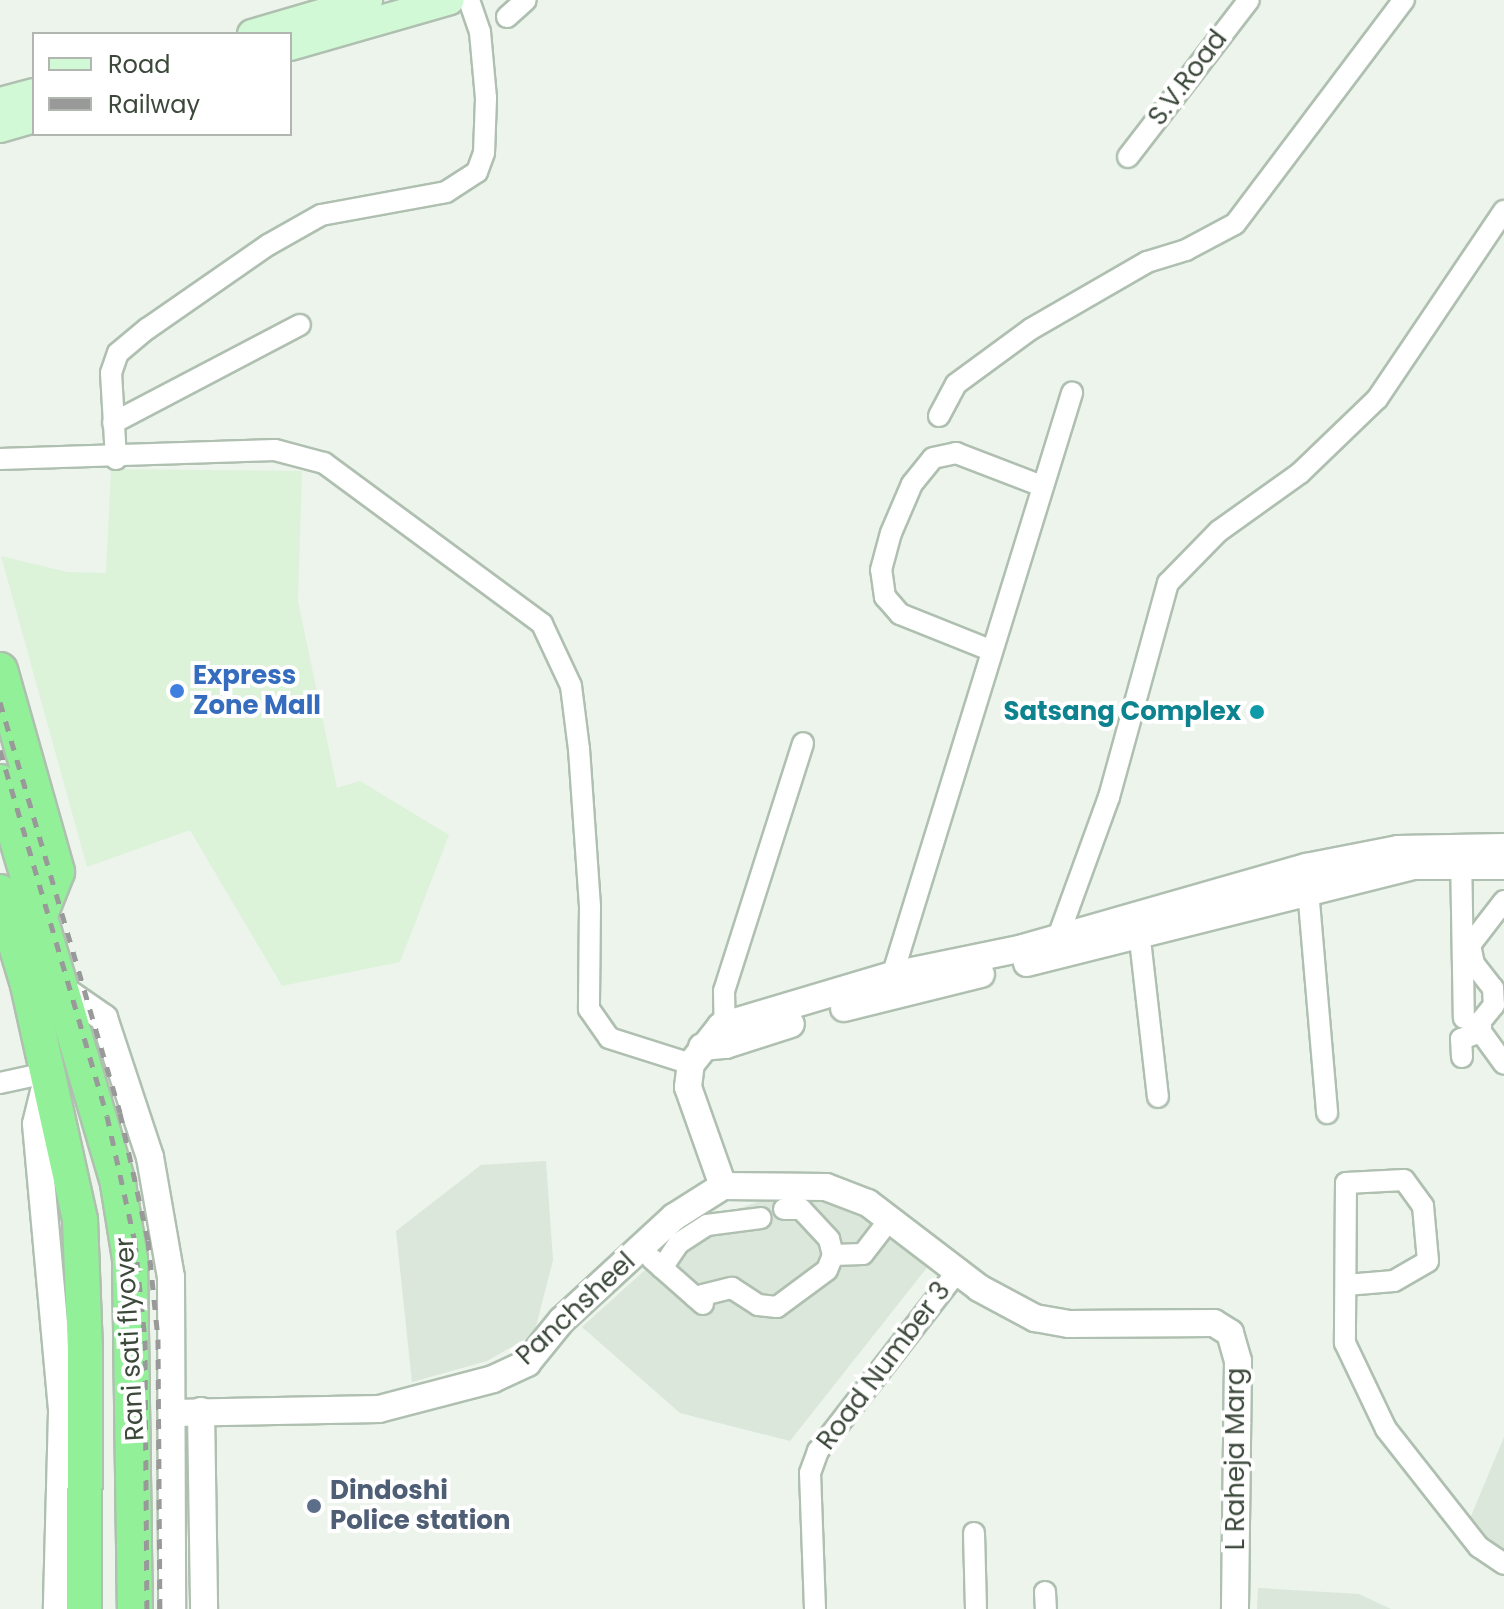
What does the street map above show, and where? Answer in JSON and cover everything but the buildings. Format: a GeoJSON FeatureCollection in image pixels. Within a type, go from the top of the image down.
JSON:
{"type":"FeatureCollection","features":[{"type":"Feature","properties":{"kind":"highway"},"geometry":{"type":"LineString","coordinates":[[0,670],[57,872],[40,915]]}},
{"type":"Feature","properties":{"kind":"highway"},"geometry":{"type":"LineString","coordinates":[[0,782],[40,915],[44,986]]}},
{"type":"Feature","properties":{"kind":"highway"},"geometry":{"type":"LineString","coordinates":[[0,892],[44,986]]}},
{"type":"Feature","properties":{"kind":"highway","name":"Rani sati flyover"},"geometry":{"type":"LineString","coordinates":[[44,986],[85,1074],[118,1184],[130,1259],[135,1609]]}},
{"type":"Feature","properties":{"kind":"highway","name":"Rani sati flyover"},"geometry":{"type":"LineString","coordinates":[[44,986],[48,1081],[80,1220],[85,1352],[84,1609]]}},
{"type":"Feature","properties":{"kind":"main road"},"geometry":{"type":"LineString","coordinates":[[259,32],[368,0]]}},
{"type":"Feature","properties":{"kind":"main road"},"geometry":{"type":"LineString","coordinates":[[292,45],[450,0]]}},
{"type":"Feature","properties":{"kind":"main road"},"geometry":{"type":"LineString","coordinates":[[0,102],[32,94]]}},
{"type":"Feature","properties":{"kind":"main road"},"geometry":{"type":"LineString","coordinates":[[0,128],[32,119]]}},
{"type":"Feature","properties":{"kind":"street"},"geometry":{"type":"LineString","coordinates":[[116,459],[111,373],[118,353],[193,295],[321,215],[446,192],[477,172],[484,153],[486,98],[480,32],[469,0]]}},
{"type":"Feature","properties":{"kind":"street"},"geometry":{"type":"LineString","coordinates":[[507,17],[526,0]]}},
{"type":"Feature","properties":{"kind":"street"},"geometry":{"type":"LineString","coordinates":[[939,416],[956,384],[1031,329],[1147,262],[1186,250],[1235,224],[1404,0]]}},
{"type":"Feature","properties":{"kind":"street","name":"S.V.Road"},"geometry":{"type":"LineString","coordinates":[[1128,157],[1240,2]]}},
{"type":"Feature","properties":{"kind":"street"},"geometry":{"type":"LineString","coordinates":[[1054,947],[1109,797],[1168,583],[1219,531],[1300,473],[1377,399],[1504,211]]}},
{"type":"Feature","properties":{"kind":"street"},"geometry":{"type":"LineString","coordinates":[[113,423],[300,325]]}},
{"type":"Feature","properties":{"kind":"street"},"geometry":{"type":"LineString","coordinates":[[889,986],[990,650],[1072,393]]}},
{"type":"Feature","properties":{"kind":"street"},"geometry":{"type":"LineString","coordinates":[[0,459],[116,459],[275,450],[324,463],[542,624],[571,686],[579,749],[590,906],[589,1009],[609,1038],[710,1045],[889,986],[1054,947],[1307,879],[1414,866],[1504,847]]}},
{"type":"Feature","properties":{"kind":"street"},"geometry":{"type":"LineString","coordinates":[[990,650],[900,614],[885,597],[881,570],[891,533],[912,484],[933,458],[956,453],[1042,486]]}},
{"type":"Feature","properties":{"kind":"street"},"geometry":{"type":"LineString","coordinates":[[734,1219],[688,1087],[710,1045],[724,991],[803,743]]}},
{"type":"Feature","properties":{"kind":"street"},"geometry":{"type":"LineString","coordinates":[[1461,858],[1504,866]]}},
{"type":"Feature","properties":{"kind":"street"},"geometry":{"type":"LineString","coordinates":[[1461,858],[1464,1018]]}},
{"type":"Feature","properties":{"kind":"street"},"geometry":{"type":"LineString","coordinates":[[1307,879],[1327,1113]]}},
{"type":"Feature","properties":{"kind":"street"},"geometry":{"type":"LineString","coordinates":[[1504,901],[1470,945],[1474,964],[1493,988],[1494,1005],[1481,1021],[1481,1032],[1504,1064]]}},
{"type":"Feature","properties":{"kind":"street"},"geometry":{"type":"LineString","coordinates":[[1138,925],[1158,1097]]}},
{"type":"Feature","properties":{"kind":"street"},"geometry":{"type":"LineString","coordinates":[[44,986],[104,1018],[150,1157],[171,1277],[188,1412],[204,1609]]}},
{"type":"Feature","properties":{"kind":"street"},"geometry":{"type":"LineString","coordinates":[[1462,1057],[1461,1039],[1481,1032]]}},
{"type":"Feature","properties":{"kind":"street"},"geometry":{"type":"LineString","coordinates":[[0,1083],[48,1081],[36,1124],[62,1412],[57,1609]]}},
{"type":"Feature","properties":{"kind":"street"},"geometry":{"type":"LineString","coordinates":[[1346,1285],[1394,1281],[1428,1261],[1423,1206],[1404,1180],[1346,1183],[1345,1343],[1386,1429],[1479,1547],[1504,1564]]}},
{"type":"Feature","properties":{"kind":"street","name":"Panchsheel"},"geometry":{"type":"LineString","coordinates":[[188,1412],[379,1409],[493,1379],[527,1363],[562,1320],[674,1217],[723,1186]]}},
{"type":"Feature","properties":{"kind":"street","name":"L Raheja Marg"},"geometry":{"type":"LineString","coordinates":[[723,1186],[826,1187],[868,1203],[959,1269],[979,1288],[1035,1318],[1069,1324],[1214,1323],[1230,1333],[1238,1361],[1235,1609]]}},
{"type":"Feature","properties":{"kind":"street"},"geometry":{"type":"LineString","coordinates":[[640,1249],[699,1301],[732,1288],[758,1305],[777,1307],[827,1270],[833,1255],[829,1239],[801,1209],[784,1209]]}},
{"type":"Feature","properties":{"kind":"street"},"geometry":{"type":"LineString","coordinates":[[662,1268],[679,1243],[707,1225],[734,1219],[761,1218]]}},
{"type":"Feature","properties":{"kind":"street"},"geometry":{"type":"LineString","coordinates":[[833,1255],[863,1254],[890,1219]]}},
{"type":"Feature","properties":{"kind":"street","name":"Road Number 3"},"geometry":{"type":"LineString","coordinates":[[815,1609],[810,1473],[818,1451],[959,1269]]}},
{"type":"Feature","properties":{"kind":"street"},"geometry":{"type":"LineString","coordinates":[[172,1609],[188,1412]]}},
{"type":"Feature","properties":{"kind":"street"},"geometry":{"type":"LineString","coordinates":[[188,1412],[188,1609]]}},
{"type":"Feature","properties":{"kind":"street"},"geometry":{"type":"LineString","coordinates":[[974,1533],[976,1609]]}},
{"type":"Feature","properties":{"kind":"shaded area","name":"Express Zone Mall"},"geometry":{"type":"Polygon","coordinates":[[[111,469],[302,471],[298,601],[337,788],[360,781],[449,835],[400,962],[282,986],[190,830],[87,867],[1,556],[67,572],[106,573],[111,469]]]}},
{"type":"Feature","properties":{"kind":"shaded area"},"geometry":{"type":"Polygon","coordinates":[[[546,1161],[553,1260],[534,1334],[487,1361],[412,1382],[396,1231],[481,1165],[546,1161]]]}},
{"type":"Feature","properties":{"kind":"shaded area"},"geometry":{"type":"Polygon","coordinates":[[[772,1197],[841,1203],[929,1265],[790,1441],[680,1413],[582,1327],[697,1223],[772,1197]]]}},
{"type":"Feature","properties":{"kind":"shaded area"},"geometry":{"type":"Polygon","coordinates":[[[1504,1437],[1504,1549],[1483,1539],[1469,1521],[1504,1437]]]}},
{"type":"Feature","properties":{"kind":"shaded area"},"geometry":{"type":"Polygon","coordinates":[[[1258,1588],[1359,1594],[1391,1609],[1257,1609],[1258,1588]]]}},
{"type":"Feature","properties":{"kind":"railway"},"geometry":{"type":"LineString","coordinates":[[0,702],[120,1113],[148,1240],[158,1339],[160,1609]]}},
{"type":"Feature","properties":{"kind":"railway"},"geometry":{"type":"LineString","coordinates":[[0,750],[107,1116],[135,1242],[145,1340],[147,1609]]}},
{"type":"Feature","properties":{"kind":"place","name":"Express Zone Mall"},"geometry":{"type":"Point","coordinates":[177,691]}},
{"type":"Feature","properties":{"kind":"place","name":"Satsang Complex"},"geometry":{"type":"Point","coordinates":[1257,712]}},
{"type":"Feature","properties":{"kind":"place","name":"Dindoshi Police station"},"geometry":{"type":"Point","coordinates":[314,1506]}}]}
